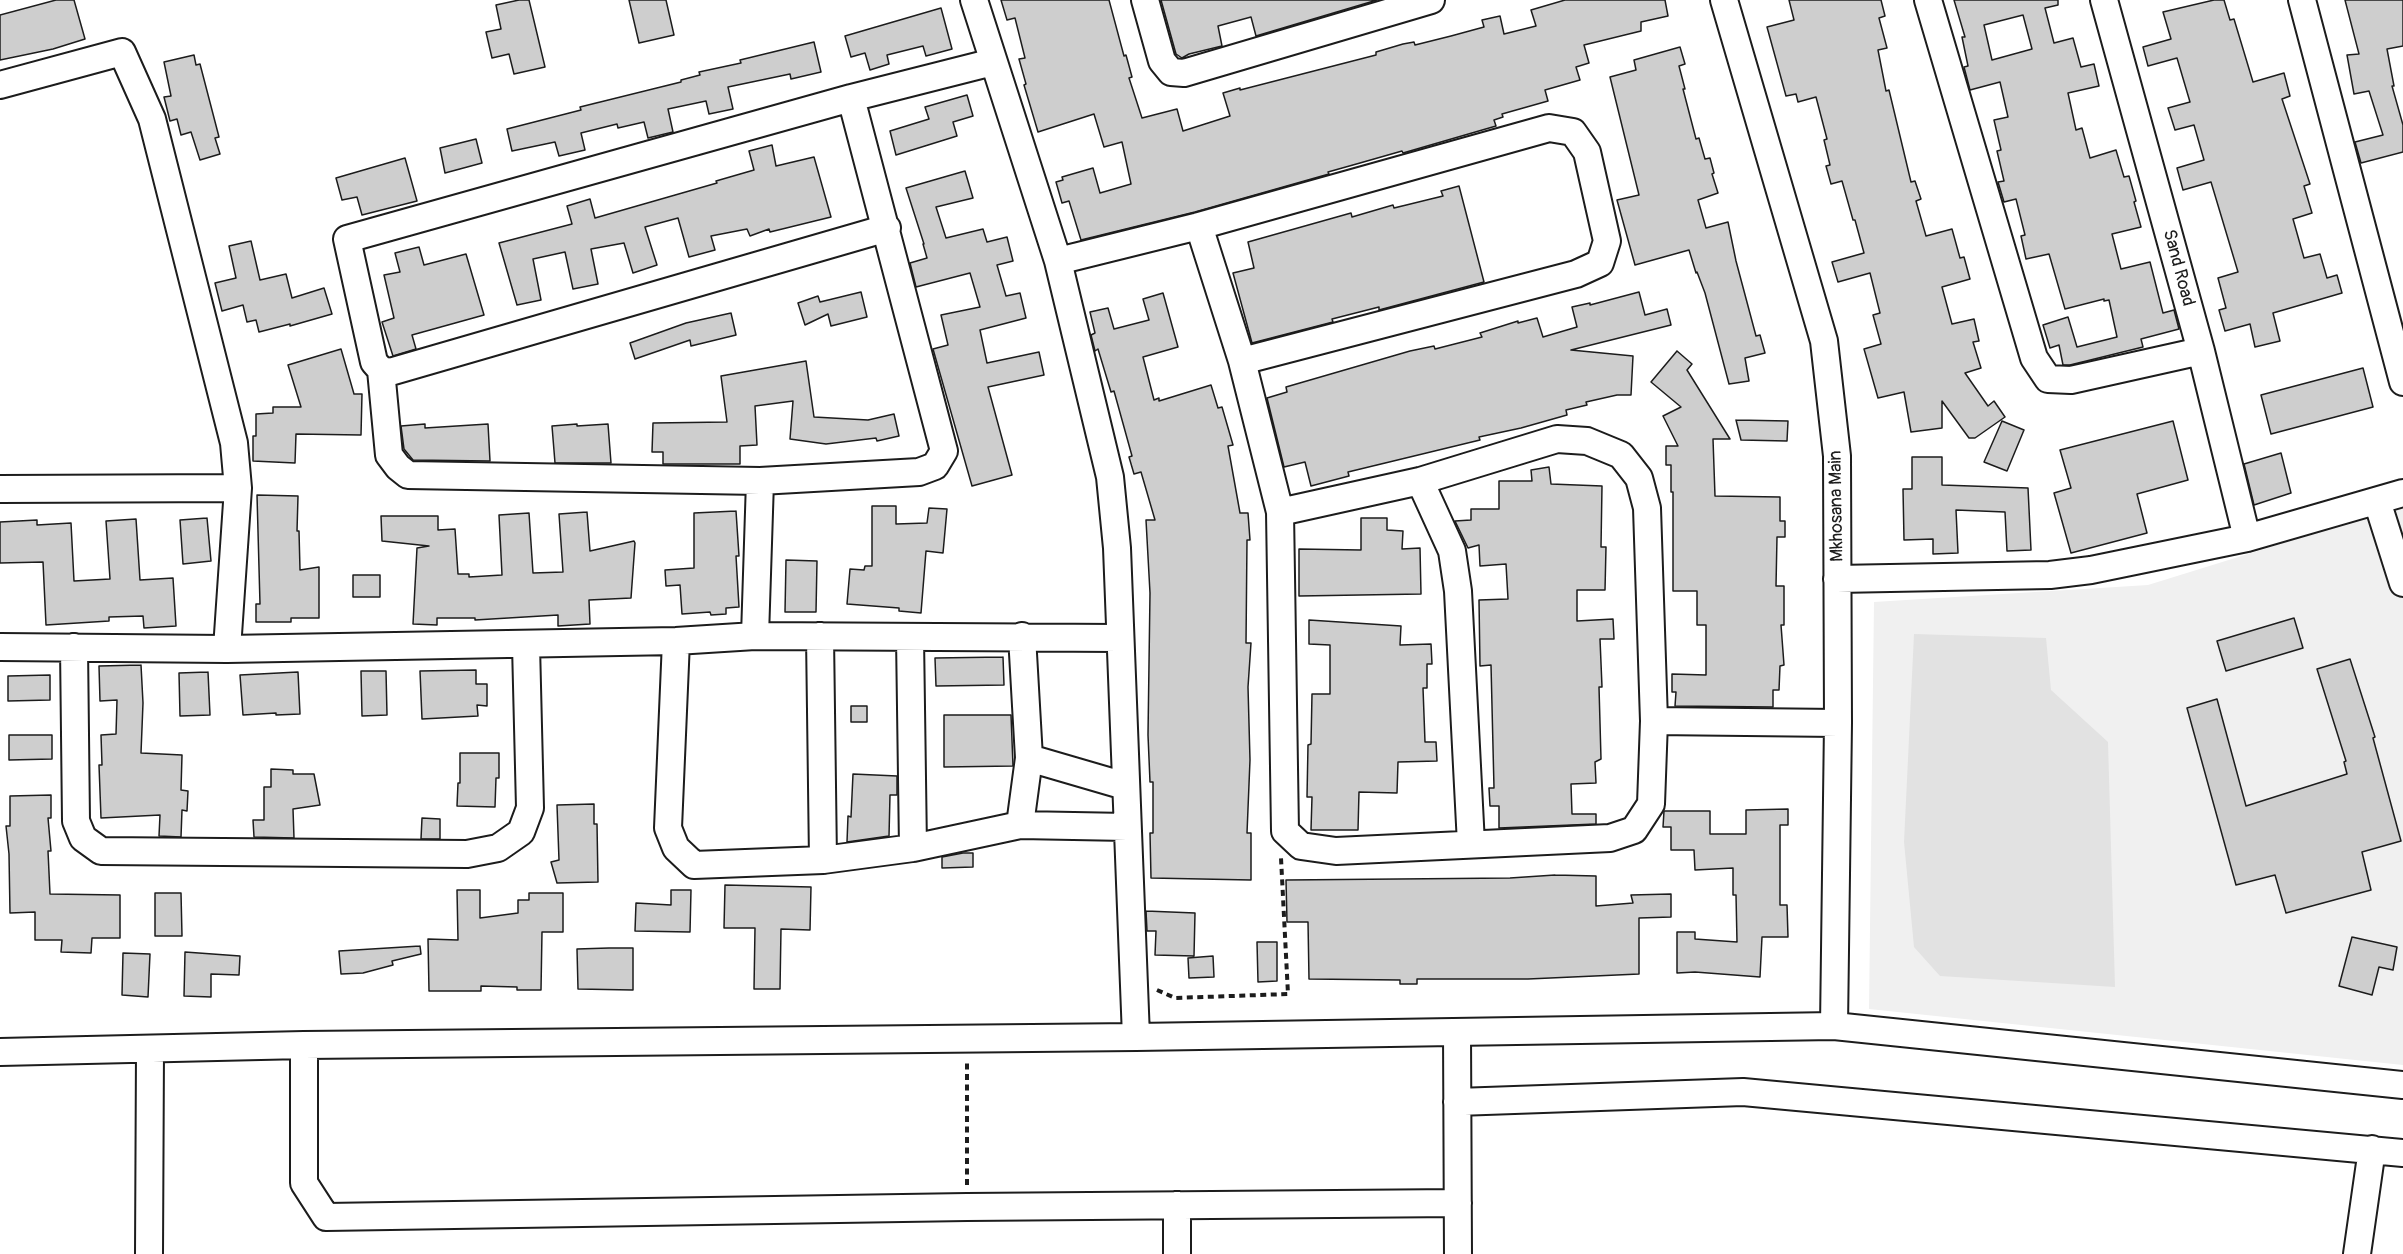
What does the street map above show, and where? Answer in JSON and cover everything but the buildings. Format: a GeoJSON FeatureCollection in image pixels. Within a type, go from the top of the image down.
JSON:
{"type":"FeatureCollection","features":[{"type":"Feature","properties":{"kind":"street"},"geometry":{"type":"LineString","coordinates":[[974,0],[1058,261],[1110,477],[1118,548],[1119,638],[1136,1037]]}},
{"type":"Feature","properties":{"kind":"street"},"geometry":{"type":"LineString","coordinates":[[1145,0],[1162,61],[1171,72],[1184,73],[1431,0]]}},
{"type":"Feature","properties":{"kind":"street","name":"Mkhosana Main"},"geometry":{"type":"LineString","coordinates":[[1724,0],[1824,340],[1837,456],[1838,723],[1834,1026]]}},
{"type":"Feature","properties":{"kind":"street"},"geometry":{"type":"LineString","coordinates":[[1928,0],[2034,358],[2048,379],[2071,380],[2201,351]]}},
{"type":"Feature","properties":{"kind":"street","name":"Sand Road"},"geometry":{"type":"LineString","coordinates":[[2104,0],[2201,351],[2247,538]]}},
{"type":"Feature","properties":{"kind":"street"},"geometry":{"type":"LineString","coordinates":[[2302,0],[2392,292],[2403,382]]}},
{"type":"Feature","properties":{"kind":"street"},"geometry":{"type":"LineString","coordinates":[[0,85],[122,52],[152,119],[234,443],[238,488],[227,649]]}},
{"type":"Feature","properties":{"kind":"street"},"geometry":{"type":"LineString","coordinates":[[851,98],[944,451],[935,466],[919,472],[760,481],[408,475],[398,467],[389,455],[381,370],[374,362],[347,239],[851,98],[993,62]]}},
{"type":"Feature","properties":{"kind":"street"},"geometry":{"type":"LineString","coordinates":[[1058,261],[1199,226],[1549,128],[1573,132],[1587,152],[1607,241],[1600,263],[1576,274],[1242,361]]}},
{"type":"Feature","properties":{"kind":"street"},"geometry":{"type":"LineString","coordinates":[[1199,226],[1242,361],[1280,512],[1285,831],[1300,846],[1336,851],[1610,838],[1634,830],[1651,804],[1654,721],[1647,508],[1639,478],[1621,455],[1587,441],[1557,439],[1420,481],[1280,512]]}},
{"type":"Feature","properties":{"kind":"street"},"geometry":{"type":"LineString","coordinates":[[381,370],[390,372],[887,228]]}},
{"type":"Feature","properties":{"kind":"street"},"geometry":{"type":"LineString","coordinates":[[755,636],[760,481]]}},
{"type":"Feature","properties":{"kind":"street"},"geometry":{"type":"LineString","coordinates":[[1420,481],[1452,551],[1458,591],[1471,844]]}},
{"type":"Feature","properties":{"kind":"street"},"geometry":{"type":"LineString","coordinates":[[0,489],[238,488]]}},
{"type":"Feature","properties":{"kind":"street"},"geometry":{"type":"LineString","coordinates":[[1837,579],[2050,575],[2091,570],[2247,538],[2403,493]]}},
{"type":"Feature","properties":{"kind":"street"},"geometry":{"type":"LineString","coordinates":[[2376,501],[2403,584]]}},
{"type":"Feature","properties":{"kind":"street"},"geometry":{"type":"LineString","coordinates":[[0,647],[227,649],[526,645],[676,641],[755,636],[1119,638]]}},
{"type":"Feature","properties":{"kind":"street"},"geometry":{"type":"LineString","coordinates":[[820,636],[823,860]]}},
{"type":"Feature","properties":{"kind":"street"},"geometry":{"type":"LineString","coordinates":[[1020,825],[1029,758],[1022,636]]}},
{"type":"Feature","properties":{"kind":"street"},"geometry":{"type":"LineString","coordinates":[[910,637],[913,848]]}},
{"type":"Feature","properties":{"kind":"street"},"geometry":{"type":"LineString","coordinates":[[676,641],[668,828],[676,848],[694,864],[823,860],[913,848],[1020,825],[1126,827]]}},
{"type":"Feature","properties":{"kind":"street"},"geometry":{"type":"LineString","coordinates":[[74,647],[76,820],[83,838],[101,851],[467,854],[498,848],[521,832],[530,808],[526,645]]}},
{"type":"Feature","properties":{"kind":"street"},"geometry":{"type":"LineString","coordinates":[[1654,721],[1838,723]]}},
{"type":"Feature","properties":{"kind":"street"},"geometry":{"type":"LineString","coordinates":[[1029,758],[1125,786]]}},
{"type":"Feature","properties":{"kind":"street"},"geometry":{"type":"LineString","coordinates":[[0,1052],[1834,1026],[2403,1085]]}},
{"type":"Feature","properties":{"kind":"street"},"geometry":{"type":"LineString","coordinates":[[1457,1032],[1458,1254]]}},
{"type":"Feature","properties":{"kind":"street"},"geometry":{"type":"LineString","coordinates":[[303,1046],[304,1183],[326,1216],[1458,1203]]}},
{"type":"Feature","properties":{"kind":"street"},"geometry":{"type":"LineString","coordinates":[[149,1254],[150,1050]]}},
{"type":"Feature","properties":{"kind":"street"},"geometry":{"type":"LineString","coordinates":[[1457,1102],[1743,1092],[2403,1153]]}},
{"type":"Feature","properties":{"kind":"street"},"geometry":{"type":"LineString","coordinates":[[2357,1254],[2372,1149]]}},
{"type":"Feature","properties":{"kind":"street"},"geometry":{"type":"LineString","coordinates":[[1177,1205],[1177,1254]]}},
{"type":"Feature","properties":{"kind":"path"},"geometry":{"type":"LineString","coordinates":[[1133,985],[1146,986],[1174,998],[1288,994],[1281,859],[1285,831]]}},
{"type":"Feature","properties":{"kind":"path"},"geometry":{"type":"LineString","coordinates":[[967,1038],[967,1207]]}},
{"type":"Feature","properties":{"kind":"shaded area"},"geometry":{"type":"Polygon","coordinates":[[[2403,506],[2403,1065],[1869,1009],[1874,602],[2148,585],[2403,506]]]}},
{"type":"Feature","properties":{"kind":"shaded area"},"geometry":{"type":"Polygon","coordinates":[[[1914,634],[2046,638],[2051,690],[2108,742],[2115,987],[1940,976],[1914,947],[1904,842],[1914,634]]]}}]}
